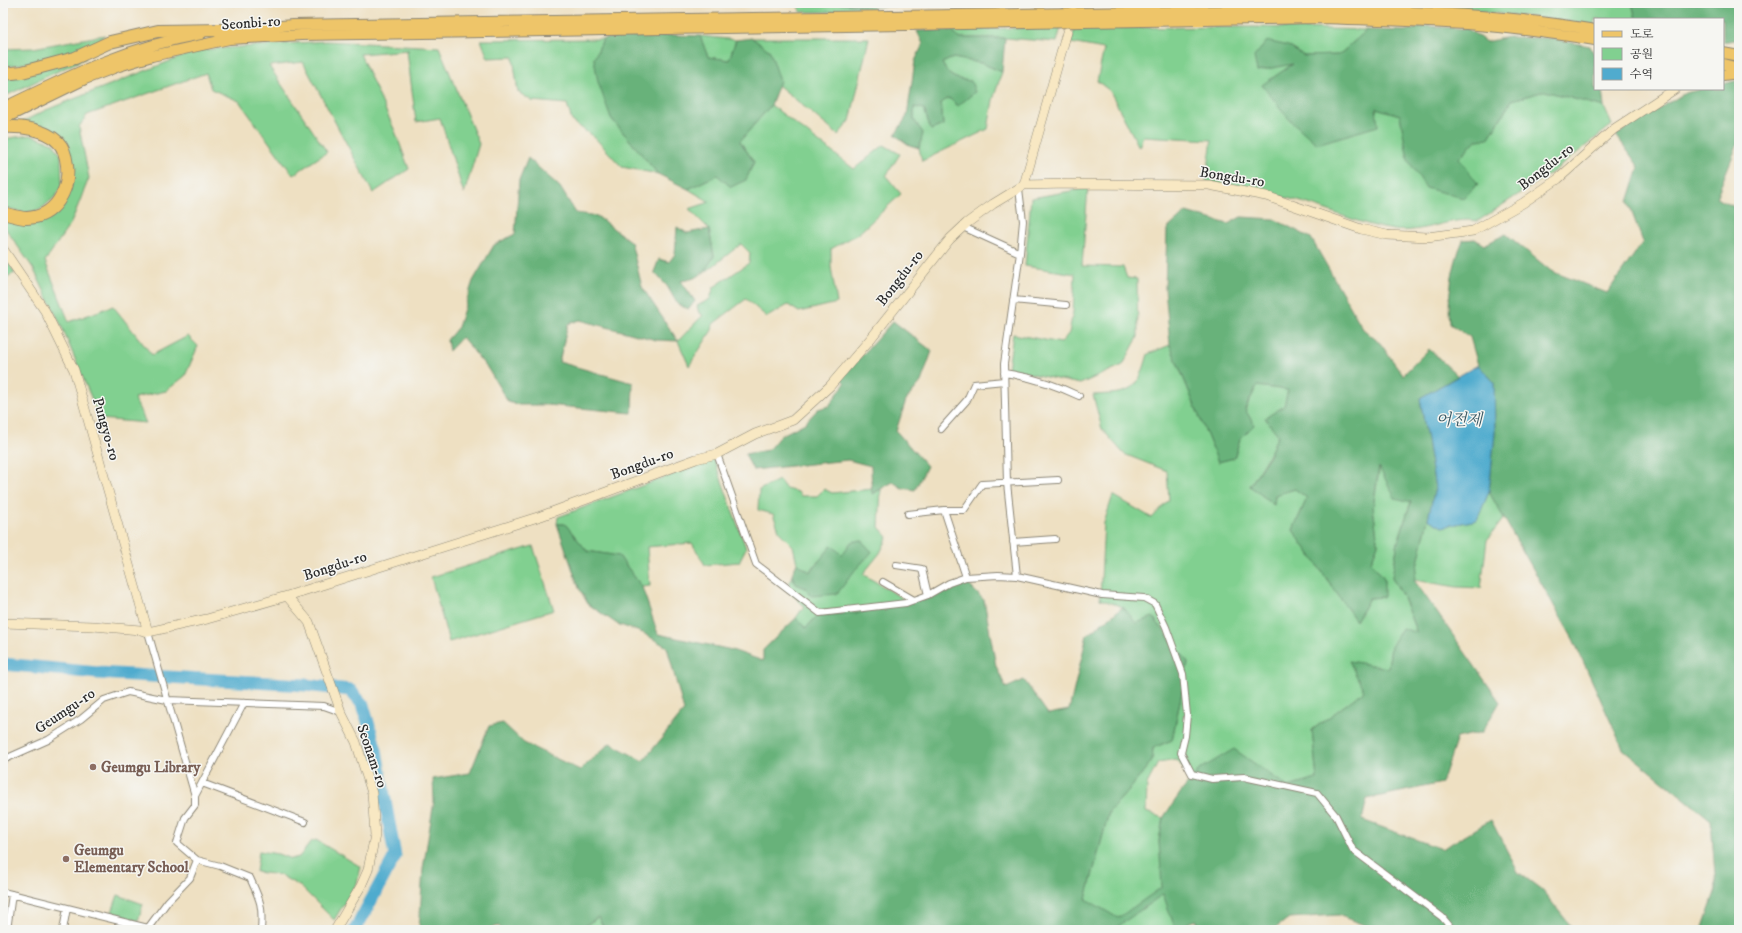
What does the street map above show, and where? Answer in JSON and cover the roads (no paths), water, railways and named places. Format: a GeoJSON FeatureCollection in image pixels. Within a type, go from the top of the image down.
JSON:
{"type":"FeatureCollection","features":[{"type":"Feature","properties":{"kind":"highway"},"geometry":{"type":"LineString","coordinates":[[3,74],[22,72],[75,58],[110,42],[158,31],[224,30]]}},
{"type":"Feature","properties":{"kind":"highway"},"geometry":{"type":"LineString","coordinates":[[3,127],[24,128],[53,138],[59,143],[64,151],[68,176],[66,185],[59,200],[45,213],[28,218],[3,213]]}},
{"type":"Feature","properties":{"kind":"main road","name":"Seonbi-ro"},"geometry":{"type":"LineString","coordinates":[[3,108],[81,70],[117,56],[152,45],[224,30],[292,25],[1283,10],[1372,10],[1453,13],[1594,30]]}},
{"type":"Feature","properties":{"kind":"main road","name":"Seonbi-ro"},"geometry":{"type":"LineString","coordinates":[[3,119],[85,79],[119,66],[152,56],[229,39],[301,35],[1321,18],[1478,25],[1546,32],[1594,40]]}},
{"type":"Feature","properties":{"kind":"main road"},"geometry":{"type":"LineString","coordinates":[[1022,187],[1067,32]]}},
{"type":"Feature","properties":{"kind":"main road"},"geometry":{"type":"LineString","coordinates":[[1724,53],[1739,56]]}},
{"type":"Feature","properties":{"kind":"main road"},"geometry":{"type":"LineString","coordinates":[[1724,64],[1739,68]]}},
{"type":"Feature","properties":{"kind":"main road"},"geometry":{"type":"LineString","coordinates":[[1724,75],[1739,73]]}},
{"type":"Feature","properties":{"kind":"main road","name":"Bongdu-ro"},"geometry":{"type":"LineString","coordinates":[[148,632],[206,619],[287,596],[541,516],[696,459],[717,454],[755,434],[793,420],[825,391],[872,337],[950,239],[993,204],[1022,187],[1075,184],[1210,185],[1266,196],[1361,230],[1387,235],[1427,237],[1473,231],[1523,203],[1558,179],[1614,129],[1673,90]]}},
{"type":"Feature","properties":{"kind":"main road","name":"Pungyo-ro"},"geometry":{"type":"LineString","coordinates":[[3,249],[45,311],[74,370],[148,632]]}},
{"type":"Feature","properties":{"kind":"main road","name":"Seonam-ro"},"geometry":{"type":"LineString","coordinates":[[287,596],[309,622],[340,708],[356,742],[372,793],[375,835],[368,870],[361,886],[335,930]]}},
{"type":"Feature","properties":{"kind":"main road"},"geometry":{"type":"LineString","coordinates":[[3,623],[93,626],[148,632]]}},
{"type":"Feature","properties":{"kind":"street"},"geometry":{"type":"LineString","coordinates":[[1017,576],[1007,483],[1004,364],[1020,253],[1023,221],[1022,187]]}},
{"type":"Feature","properties":{"kind":"street"},"geometry":{"type":"LineString","coordinates":[[963,227],[1020,253]]}},
{"type":"Feature","properties":{"kind":"street"},"geometry":{"type":"LineString","coordinates":[[1013,300],[1066,305]]}},
{"type":"Feature","properties":{"kind":"street"},"geometry":{"type":"LineString","coordinates":[[1004,373],[1031,377],[1057,386],[1079,396]]}},
{"type":"Feature","properties":{"kind":"street"},"geometry":{"type":"LineString","coordinates":[[942,429],[967,400],[974,384],[1004,380]]}},
{"type":"Feature","properties":{"kind":"street"},"geometry":{"type":"LineString","coordinates":[[717,454],[756,564],[820,613],[906,603],[928,595],[949,583],[966,577],[998,575],[1017,576],[1102,595],[1144,598],[1155,604],[1166,627],[1183,674],[1187,715],[1186,736],[1181,753],[1192,774],[1212,779],[1244,777],[1317,793],[1336,816],[1353,850],[1442,917],[1453,930]]}},
{"type":"Feature","properties":{"kind":"street"},"geometry":{"type":"LineString","coordinates":[[908,514],[944,510],[964,510],[982,484],[1058,480]]}},
{"type":"Feature","properties":{"kind":"street"},"geometry":{"type":"LineString","coordinates":[[944,510],[966,577]]}},
{"type":"Feature","properties":{"kind":"street"},"geometry":{"type":"LineString","coordinates":[[1013,542],[1055,539]]}},
{"type":"Feature","properties":{"kind":"street"},"geometry":{"type":"LineString","coordinates":[[896,565],[922,569],[928,595]]}},
{"type":"Feature","properties":{"kind":"street"},"geometry":{"type":"LineString","coordinates":[[883,582],[914,600]]}},
{"type":"Feature","properties":{"kind":"street"},"geometry":{"type":"LineString","coordinates":[[148,632],[195,796],[195,805],[185,818],[177,843],[197,860],[220,866],[250,878],[261,902],[261,930]]}},
{"type":"Feature","properties":{"kind":"street","name":"Geumgu-ro"},"geometry":{"type":"LineString","coordinates":[[3,760],[48,740],[81,720],[104,700],[128,692],[167,698],[340,708]]}},
{"type":"Feature","properties":{"kind":"street"},"geometry":{"type":"LineString","coordinates":[[195,796],[244,703]]}},
{"type":"Feature","properties":{"kind":"street"},"geometry":{"type":"LineString","coordinates":[[202,783],[305,822]]}},
{"type":"Feature","properties":{"kind":"street"},"geometry":{"type":"LineString","coordinates":[[3,892],[150,929],[168,901],[190,878],[197,860]]}},
{"type":"Feature","properties":{"kind":"street"},"geometry":{"type":"LineString","coordinates":[[6,930],[12,894]]}},
{"type":"Feature","properties":{"kind":"street"},"geometry":{"type":"LineString","coordinates":[[63,930],[67,908]]}},
{"type":"Feature","properties":{"kind":"water","name":"어전제"},"geometry":{"type":"Polygon","coordinates":[[[1478,365],[1494,382],[1495,433],[1489,492],[1477,520],[1442,527],[1428,519],[1435,488],[1420,398],[1478,365]]]}},
{"type":"Feature","properties":{"kind":"waterway"},"geometry":{"type":"LineString","coordinates":[[3,664],[98,673],[305,685],[350,690],[363,705],[376,750],[395,856],[355,930]]}},
{"type":"Feature","properties":{"kind":"place","name":"Geumgu Library"},"geometry":{"type":"Point","coordinates":[93,767]}},
{"type":"Feature","properties":{"kind":"place","name":"Geumgu Elementary School"},"geometry":{"type":"Point","coordinates":[66,859]}}]}
